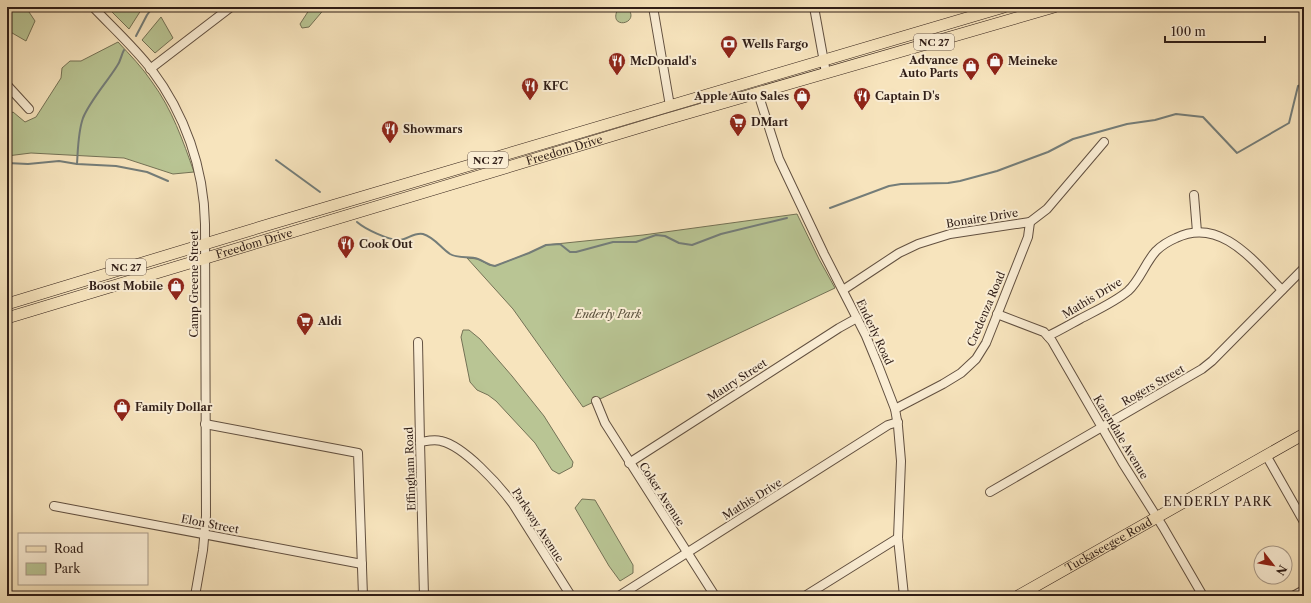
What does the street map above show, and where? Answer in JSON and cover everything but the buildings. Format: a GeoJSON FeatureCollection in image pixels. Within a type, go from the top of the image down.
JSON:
{"type":"FeatureCollection","features":[{"type":"Feature","properties":{"kind":"main road","name":"Freedom Drive"},"geometry":{"type":"LineString","coordinates":[[7,304],[479,162],[1004,7]]}},
{"type":"Feature","properties":{"kind":"main road","name":"Freedom Drive"},"geometry":{"type":"LineString","coordinates":[[7,318],[606,138],[1054,7]]}},
{"type":"Feature","properties":{"kind":"main road"},"geometry":{"type":"LineString","coordinates":[[606,138],[622,128],[666,115],[670,106]]}},
{"type":"Feature","properties":{"kind":"main road"},"geometry":{"type":"LineString","coordinates":[[435,189],[435,184],[437,181],[465,173],[479,162]]}},
{"type":"Feature","properties":{"kind":"main road","name":"Tuckaseegee Road"},"geometry":{"type":"LineString","coordinates":[[1018,596],[1304,434]]}},
{"type":"Feature","properties":{"kind":"street","name":"Camp Greene Street"},"geometry":{"type":"LineString","coordinates":[[93,7],[150,69],[174,104],[184,124],[194,153],[203,194],[206,224],[205,534],[195,596]]}},
{"type":"Feature","properties":{"kind":"street"},"geometry":{"type":"LineString","coordinates":[[150,69],[231,7]]}},
{"type":"Feature","properties":{"kind":"street"},"geometry":{"type":"LineString","coordinates":[[653,7],[670,106]]}},
{"type":"Feature","properties":{"kind":"street"},"geometry":{"type":"LineString","coordinates":[[814,7],[826,73]]}},
{"type":"Feature","properties":{"kind":"street"},"geometry":{"type":"LineString","coordinates":[[7,85],[29,109]]}},
{"type":"Feature","properties":{"kind":"street","name":"Enderly Road"},"geometry":{"type":"LineString","coordinates":[[758,93],[779,158],[824,254],[857,318],[878,365],[898,422],[900,461],[898,538],[904,596]]}},
{"type":"Feature","properties":{"kind":"street","name":"Bonaire Drive"},"geometry":{"type":"LineString","coordinates":[[843,290],[899,253],[918,244],[950,234],[1030,222],[1047,209],[1104,142]]}},
{"type":"Feature","properties":{"kind":"street"},"geometry":{"type":"LineString","coordinates":[[1194,195],[1197,232]]}},
{"type":"Feature","properties":{"kind":"street","name":"Credenza Road"},"geometry":{"type":"LineString","coordinates":[[894,409],[943,384],[969,366],[978,355],[986,343],[1028,237],[1030,222]]}},
{"type":"Feature","properties":{"kind":"street","name":"Mathis Drive"},"geometry":{"type":"LineString","coordinates":[[1048,336],[1126,293],[1138,279],[1152,256],[1167,242],[1181,235],[1207,232],[1222,237],[1237,246],[1282,290]]}},
{"type":"Feature","properties":{"kind":"street","name":"Rogers Street"},"geometry":{"type":"LineString","coordinates":[[990,492],[1202,369],[1212,361],[1304,268]]}},
{"type":"Feature","properties":{"kind":"street"},"geometry":{"type":"LineString","coordinates":[[997,314],[1044,332],[1048,336]]}},
{"type":"Feature","properties":{"kind":"street","name":"Maury Street"},"geometry":{"type":"LineString","coordinates":[[629,463],[839,328],[857,318]]}},
{"type":"Feature","properties":{"kind":"street","name":"Karendale Avenue"},"geometry":{"type":"LineString","coordinates":[[1048,336],[1203,596]]}},
{"type":"Feature","properties":{"kind":"street","name":"Effingham Road"},"geometry":{"type":"LineString","coordinates":[[418,342],[424,596]]}},
{"type":"Feature","properties":{"kind":"street","name":"Coker Avenue"},"geometry":{"type":"LineString","coordinates":[[596,401],[605,423],[629,463],[715,596]]}},
{"type":"Feature","properties":{"kind":"street","name":"Mathis Drive"},"geometry":{"type":"LineString","coordinates":[[619,596],[888,425],[898,422]]}},
{"type":"Feature","properties":{"kind":"street"},"geometry":{"type":"LineString","coordinates":[[205,424],[358,453],[363,596]]}},
{"type":"Feature","properties":{"kind":"street","name":"Parkway Avenue"},"geometry":{"type":"LineString","coordinates":[[420,442],[431,440],[446,442],[461,451],[484,471],[513,504],[570,596]]}},
{"type":"Feature","properties":{"kind":"street"},"geometry":{"type":"LineString","coordinates":[[1266,455],[1304,522]]}},
{"type":"Feature","properties":{"kind":"street","name":"Elon Street"},"geometry":{"type":"LineString","coordinates":[[54,506],[362,564]]}},
{"type":"Feature","properties":{"kind":"street"},"geometry":{"type":"LineString","coordinates":[[805,596],[898,538]]}},
{"type":"Feature","properties":{"kind":"street"},"geometry":{"type":"LineString","coordinates":[[1293,596],[1304,590]]}},
{"type":"Feature","properties":{"kind":"green space"},"geometry":{"type":"Polygon","coordinates":[[[7,7],[29,7],[27,9],[35,21],[26,41],[7,30],[7,7]]]}},
{"type":"Feature","properties":{"kind":"green space"},"geometry":{"type":"Polygon","coordinates":[[[107,7],[143,7],[129,29],[107,7]]]}},
{"type":"Feature","properties":{"kind":"green space"},"geometry":{"type":"Polygon","coordinates":[[[311,7],[326,7],[309,27],[302,28],[300,24],[311,7]]]}},
{"type":"Feature","properties":{"kind":"green space"},"geometry":{"type":"Polygon","coordinates":[[[627,7],[631,13],[631,17],[625,22],[621,23],[617,21],[617,11],[627,7]]]}},
{"type":"Feature","properties":{"kind":"green space"},"geometry":{"type":"Polygon","coordinates":[[[161,17],[173,38],[155,53],[142,40],[161,17]]]}},
{"type":"Feature","properties":{"kind":"green space"},"geometry":{"type":"Polygon","coordinates":[[[118,42],[136,61],[159,92],[171,114],[194,172],[173,174],[124,158],[31,153],[7,156],[7,115],[13,112],[25,122],[36,117],[61,78],[62,68],[70,61],[81,61],[118,42]]]}},
{"type":"Feature","properties":{"kind":"green space","name":"Enderly Park"},"geometry":{"type":"Polygon","coordinates":[[[797,214],[835,288],[583,407],[513,309],[467,258],[478,259],[489,265],[495,266],[546,245],[643,235],[797,214]]]}},
{"type":"Feature","properties":{"kind":"green space"},"geometry":{"type":"Polygon","coordinates":[[[463,330],[469,330],[480,339],[544,416],[573,462],[572,467],[559,474],[552,470],[535,443],[496,401],[477,390],[470,382],[461,337],[463,330]]]}},
{"type":"Feature","properties":{"kind":"green space"},"geometry":{"type":"Polygon","coordinates":[[[582,499],[595,500],[633,565],[633,573],[620,581],[609,566],[575,508],[582,499]]]}},
{"type":"Feature","properties":{"kind":"waterway"},"geometry":{"type":"LineString","coordinates":[[136,36],[153,7]]}},
{"type":"Feature","properties":{"kind":"waterway"},"geometry":{"type":"LineString","coordinates":[[77,164],[79,135],[83,118],[94,98],[118,64],[124,50]]}},
{"type":"Feature","properties":{"kind":"waterway"},"geometry":{"type":"LineString","coordinates":[[830,208],[889,186],[901,184],[948,183],[997,171],[1048,152],[1073,139],[1127,124],[1155,120],[1176,114],[1203,117],[1237,153],[1289,123],[1298,86],[1304,84]]}},
{"type":"Feature","properties":{"kind":"waterway"},"geometry":{"type":"LineString","coordinates":[[276,160],[320,192]]}},
{"type":"Feature","properties":{"kind":"waterway"},"geometry":{"type":"LineString","coordinates":[[7,163],[28,164],[59,161],[77,164],[116,166],[147,172],[168,181]]}},
{"type":"Feature","properties":{"kind":"waterway"},"geometry":{"type":"LineString","coordinates":[[357,222],[377,234],[394,240],[402,240],[417,234],[427,235],[453,256],[475,258],[495,266],[546,245],[560,244],[570,252],[576,252],[613,242],[636,242],[656,235],[665,236],[679,243],[692,245],[721,234],[787,218]]}},
{"type":"Feature","properties":{"kind":"place","name":"Wells Fargo"},"geometry":{"type":"Point","coordinates":[729,59]}},
{"type":"Feature","properties":{"kind":"place","name":"McDonald's"},"geometry":{"type":"Point","coordinates":[617,76]}},
{"type":"Feature","properties":{"kind":"place","name":"Meineke"},"geometry":{"type":"Point","coordinates":[995,76]}},
{"type":"Feature","properties":{"kind":"place","name":"Advance Auto Parts"},"geometry":{"type":"Point","coordinates":[971,81]}},
{"type":"Feature","properties":{"kind":"place","name":"KFC"},"geometry":{"type":"Point","coordinates":[530,101]}},
{"type":"Feature","properties":{"kind":"place","name":"Apple Auto Sales"},"geometry":{"type":"Point","coordinates":[802,111]}},
{"type":"Feature","properties":{"kind":"place","name":"Captain D's"},"geometry":{"type":"Point","coordinates":[862,111]}},
{"type":"Feature","properties":{"kind":"place","name":"DMart"},"geometry":{"type":"Point","coordinates":[738,137]}},
{"type":"Feature","properties":{"kind":"place","name":"Showmars"},"geometry":{"type":"Point","coordinates":[390,144]}},
{"type":"Feature","properties":{"kind":"place","name":"Cook Out"},"geometry":{"type":"Point","coordinates":[346,259]}},
{"type":"Feature","properties":{"kind":"place","name":"Boost Mobile"},"geometry":{"type":"Point","coordinates":[176,301]}},
{"type":"Feature","properties":{"kind":"place","name":"Aldi"},"geometry":{"type":"Point","coordinates":[305,336]}},
{"type":"Feature","properties":{"kind":"place","name":"Family Dollar"},"geometry":{"type":"Point","coordinates":[122,422]}},
{"type":"Feature","properties":{"kind":"district","name":"ENDERLY PARK"},"geometry":{"type":"Point","coordinates":[1218,501]}}]}
